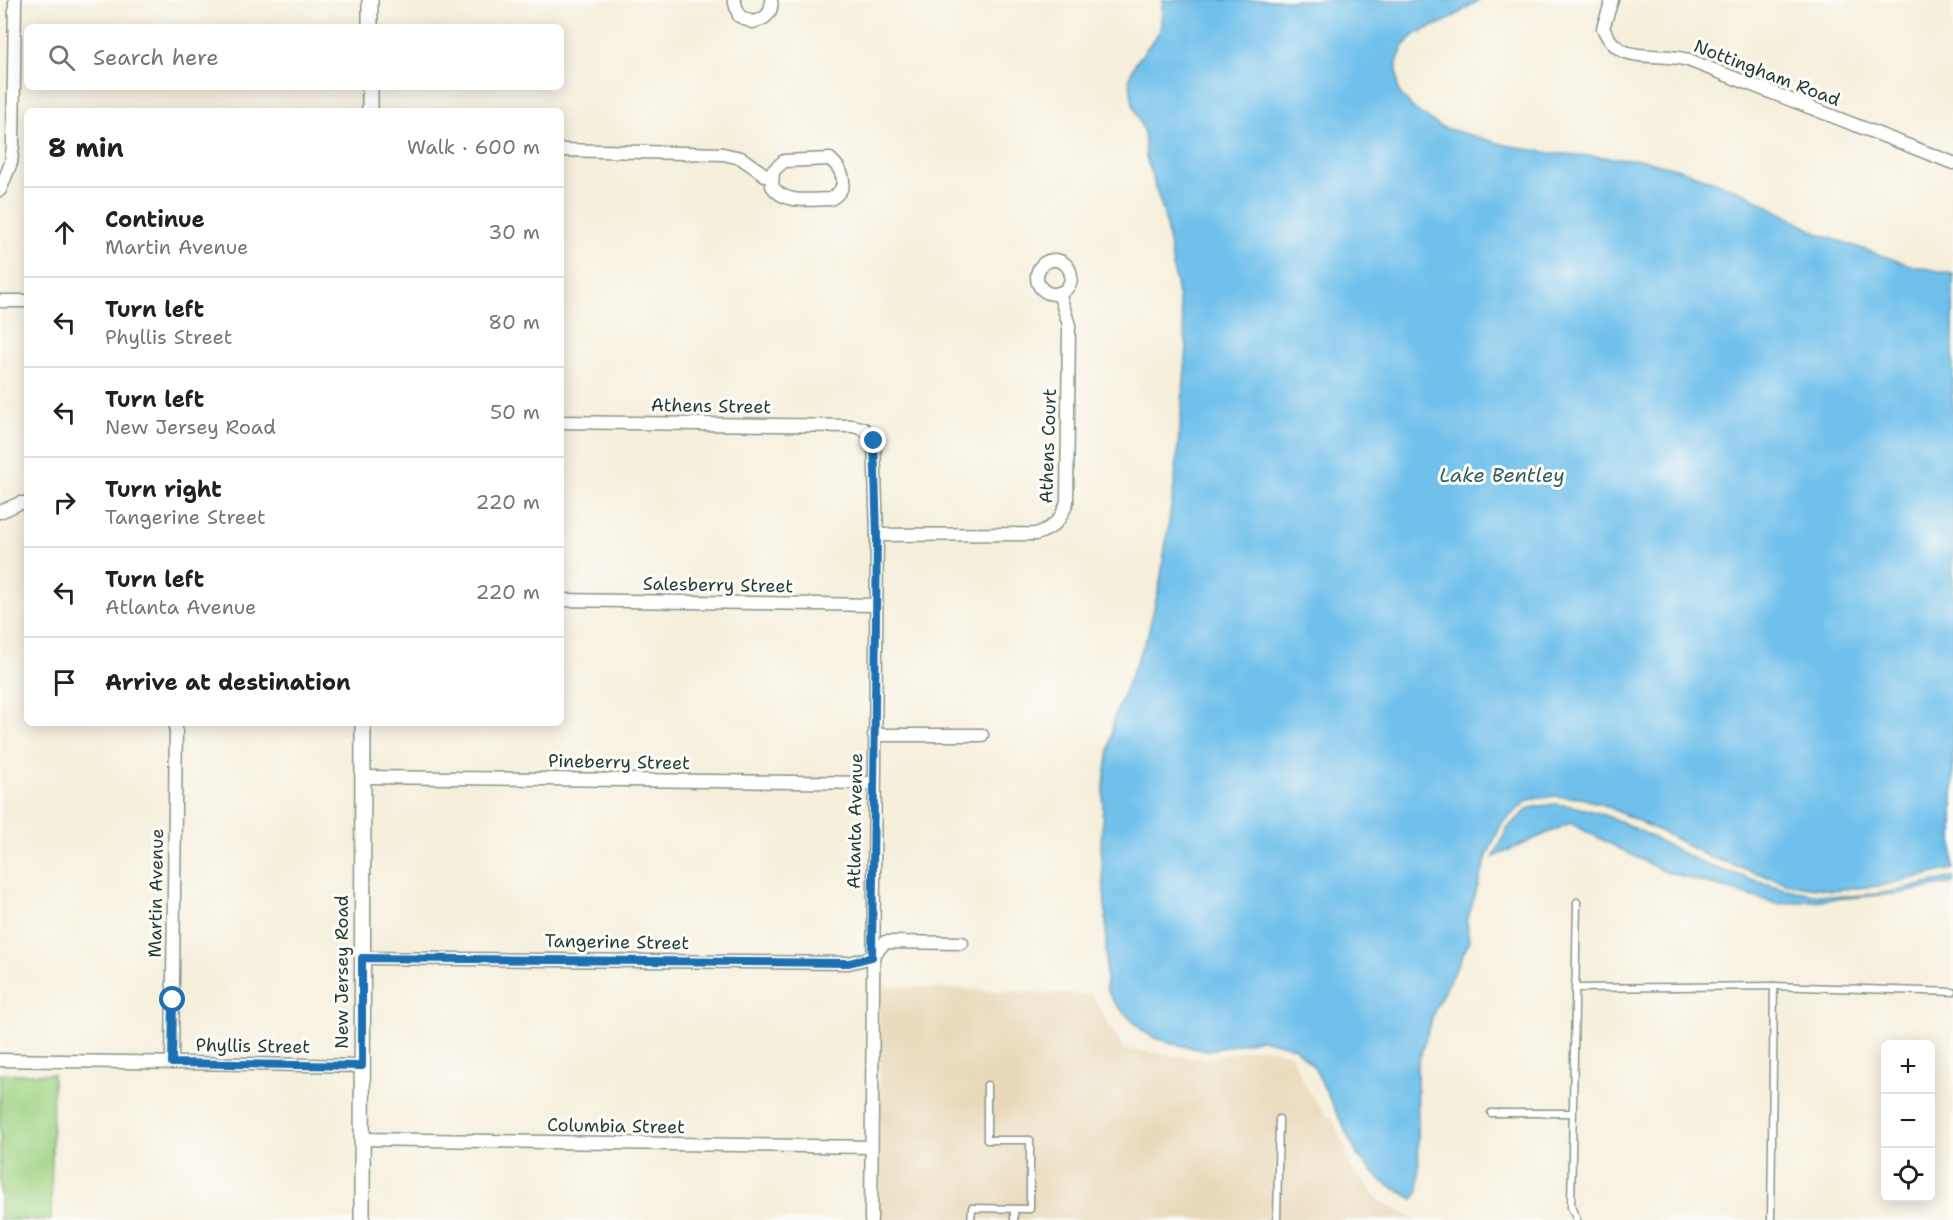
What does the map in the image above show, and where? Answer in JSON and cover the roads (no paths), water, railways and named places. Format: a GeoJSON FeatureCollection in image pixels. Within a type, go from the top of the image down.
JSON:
{"type":"FeatureCollection","features":[{"type":"Feature","properties":{"kind":"street"},"geometry":{"type":"LineString","coordinates":[[0,190],[11,163],[13,145],[15,0]]}},
{"type":"Feature","properties":{"kind":"street"},"geometry":{"type":"LineString","coordinates":[[370,0],[370,24]]}},
{"type":"Feature","properties":{"kind":"street"},"geometry":{"type":"LineString","coordinates":[[734,0],[739,16],[752,22],[766,17],[770,11],[771,0]]}},
{"type":"Feature","properties":{"kind":"street","name":"Nottingham Road"},"geometry":{"type":"LineString","coordinates":[[1612,0],[1603,28],[1608,41],[1618,50],[1630,55],[1674,56],[1689,60],[1953,163]]}},
{"type":"Feature","properties":{"kind":"street"},"geometry":{"type":"LineString","coordinates":[[370,90],[370,108]]}},
{"type":"Feature","properties":{"kind":"street"},"geometry":{"type":"LineString","coordinates":[[564,150],[723,154],[741,158],[771,178],[776,193],[790,199],[831,199],[837,195],[844,181],[839,167],[830,159],[784,161],[778,165],[771,178]]}},
{"type":"Feature","properties":{"kind":"street","name":"Athens Court"},"geometry":{"type":"LineString","coordinates":[[877,535],[1024,535],[1050,530],[1062,518],[1067,502],[1069,325],[1059,293]]}},
{"type":"Feature","properties":{"kind":"street"},"geometry":{"type":"LineString","coordinates":[[0,301],[24,301]]}},
{"type":"Feature","properties":{"kind":"street","name":"Athens Street"},"geometry":{"type":"LineString","coordinates":[[564,422],[853,426],[861,428]]}},
{"type":"Feature","properties":{"kind":"street","name":"Atlanta Avenue"},"geometry":{"type":"LineString","coordinates":[[861,428],[874,441],[877,535],[873,783],[871,1220]]}},
{"type":"Feature","properties":{"kind":"street"},"geometry":{"type":"LineString","coordinates":[[0,512],[13,505],[24,503]]}},
{"type":"Feature","properties":{"kind":"street","name":"Salesberry Street"},"geometry":{"type":"LineString","coordinates":[[564,600],[875,605]]}},
{"type":"Feature","properties":{"kind":"street","name":"Martin Avenue"},"geometry":{"type":"LineString","coordinates":[[172,1063],[176,726]]}},
{"type":"Feature","properties":{"kind":"street","name":"New Jersey Road"},"geometry":{"type":"LineString","coordinates":[[362,1220],[363,726]]}},
{"type":"Feature","properties":{"kind":"street"},"geometry":{"type":"LineString","coordinates":[[874,735],[982,735]]}},
{"type":"Feature","properties":{"kind":"street","name":"Pineberry Street"},"geometry":{"type":"LineString","coordinates":[[363,777],[873,783]]}},
{"type":"Feature","properties":{"kind":"street"},"geometry":{"type":"LineString","coordinates":[[872,957],[885,942],[962,943]]}},
{"type":"Feature","properties":{"kind":"street","name":"Tangerine Street"},"geometry":{"type":"LineString","coordinates":[[362,958],[849,963],[872,957]]}},
{"type":"Feature","properties":{"kind":"street","name":"Phyllis Street"},"geometry":{"type":"LineString","coordinates":[[0,1060],[362,1066]]}},
{"type":"Feature","properties":{"kind":"street","name":"Columbia Street"},"geometry":{"type":"LineString","coordinates":[[363,1139],[870,1147]]}},
{"type":"Feature","properties":{"kind":"lane"},"geometry":{"type":"LineString","coordinates":[[1576,1220],[1571,1207],[1577,902]]}},
{"type":"Feature","properties":{"kind":"lane"},"geometry":{"type":"LineString","coordinates":[[1575,988],[1774,986],[1953,992]]}},
{"type":"Feature","properties":{"kind":"lane"},"geometry":{"type":"LineString","coordinates":[[1771,1220],[1774,986]]}},
{"type":"Feature","properties":{"kind":"lane"},"geometry":{"type":"LineString","coordinates":[[971,1220],[972,1208],[1030,1209],[1030,1140],[987,1140],[987,1085]]}},
{"type":"Feature","properties":{"kind":"lane"},"geometry":{"type":"LineString","coordinates":[[1491,1113],[1572,1113]]}},
{"type":"Feature","properties":{"kind":"lane"},"geometry":{"type":"LineString","coordinates":[[1277,1220],[1279,1119]]}},
{"type":"Feature","properties":{"kind":"lane"},"geometry":{"type":"LineString","coordinates":[[1014,1209],[1014,1220]]}},
{"type":"Feature","properties":{"kind":"water","name":"Lake Bentley"},"geometry":{"type":"Polygon","coordinates":[[[1163,0],[1479,0],[1450,19],[1416,34],[1403,47],[1397,63],[1398,91],[1414,109],[1441,127],[1506,145],[1550,153],[1644,160],[1676,168],[1745,193],[1819,234],[1910,265],[1953,274],[1953,869],[1880,886],[1831,890],[1789,884],[1707,856],[1602,804],[1581,798],[1554,796],[1528,800],[1502,823],[1488,853],[1467,921],[1469,942],[1435,1009],[1417,1066],[1419,1192],[1413,1199],[1380,1180],[1358,1156],[1314,1067],[1294,1047],[1261,1039],[1207,1051],[1170,1043],[1152,1037],[1141,1029],[1114,1002],[1106,988],[1106,919],[1101,847],[1104,783],[1114,717],[1148,634],[1160,583],[1175,480],[1187,347],[1164,214],[1146,157],[1144,133],[1133,104],[1129,78],[1135,64],[1160,31],[1163,0]]]}},
{"type":"Feature","properties":{"kind":"water"},"geometry":{"type":"Polygon","coordinates":[[[1554,804],[1575,807],[1613,819],[1705,864],[1776,887],[1850,896],[1898,890],[1953,877],[1953,883],[1903,893],[1778,904],[1661,870],[1570,823],[1494,857],[1507,828],[1530,808],[1554,804]]]}}]}
